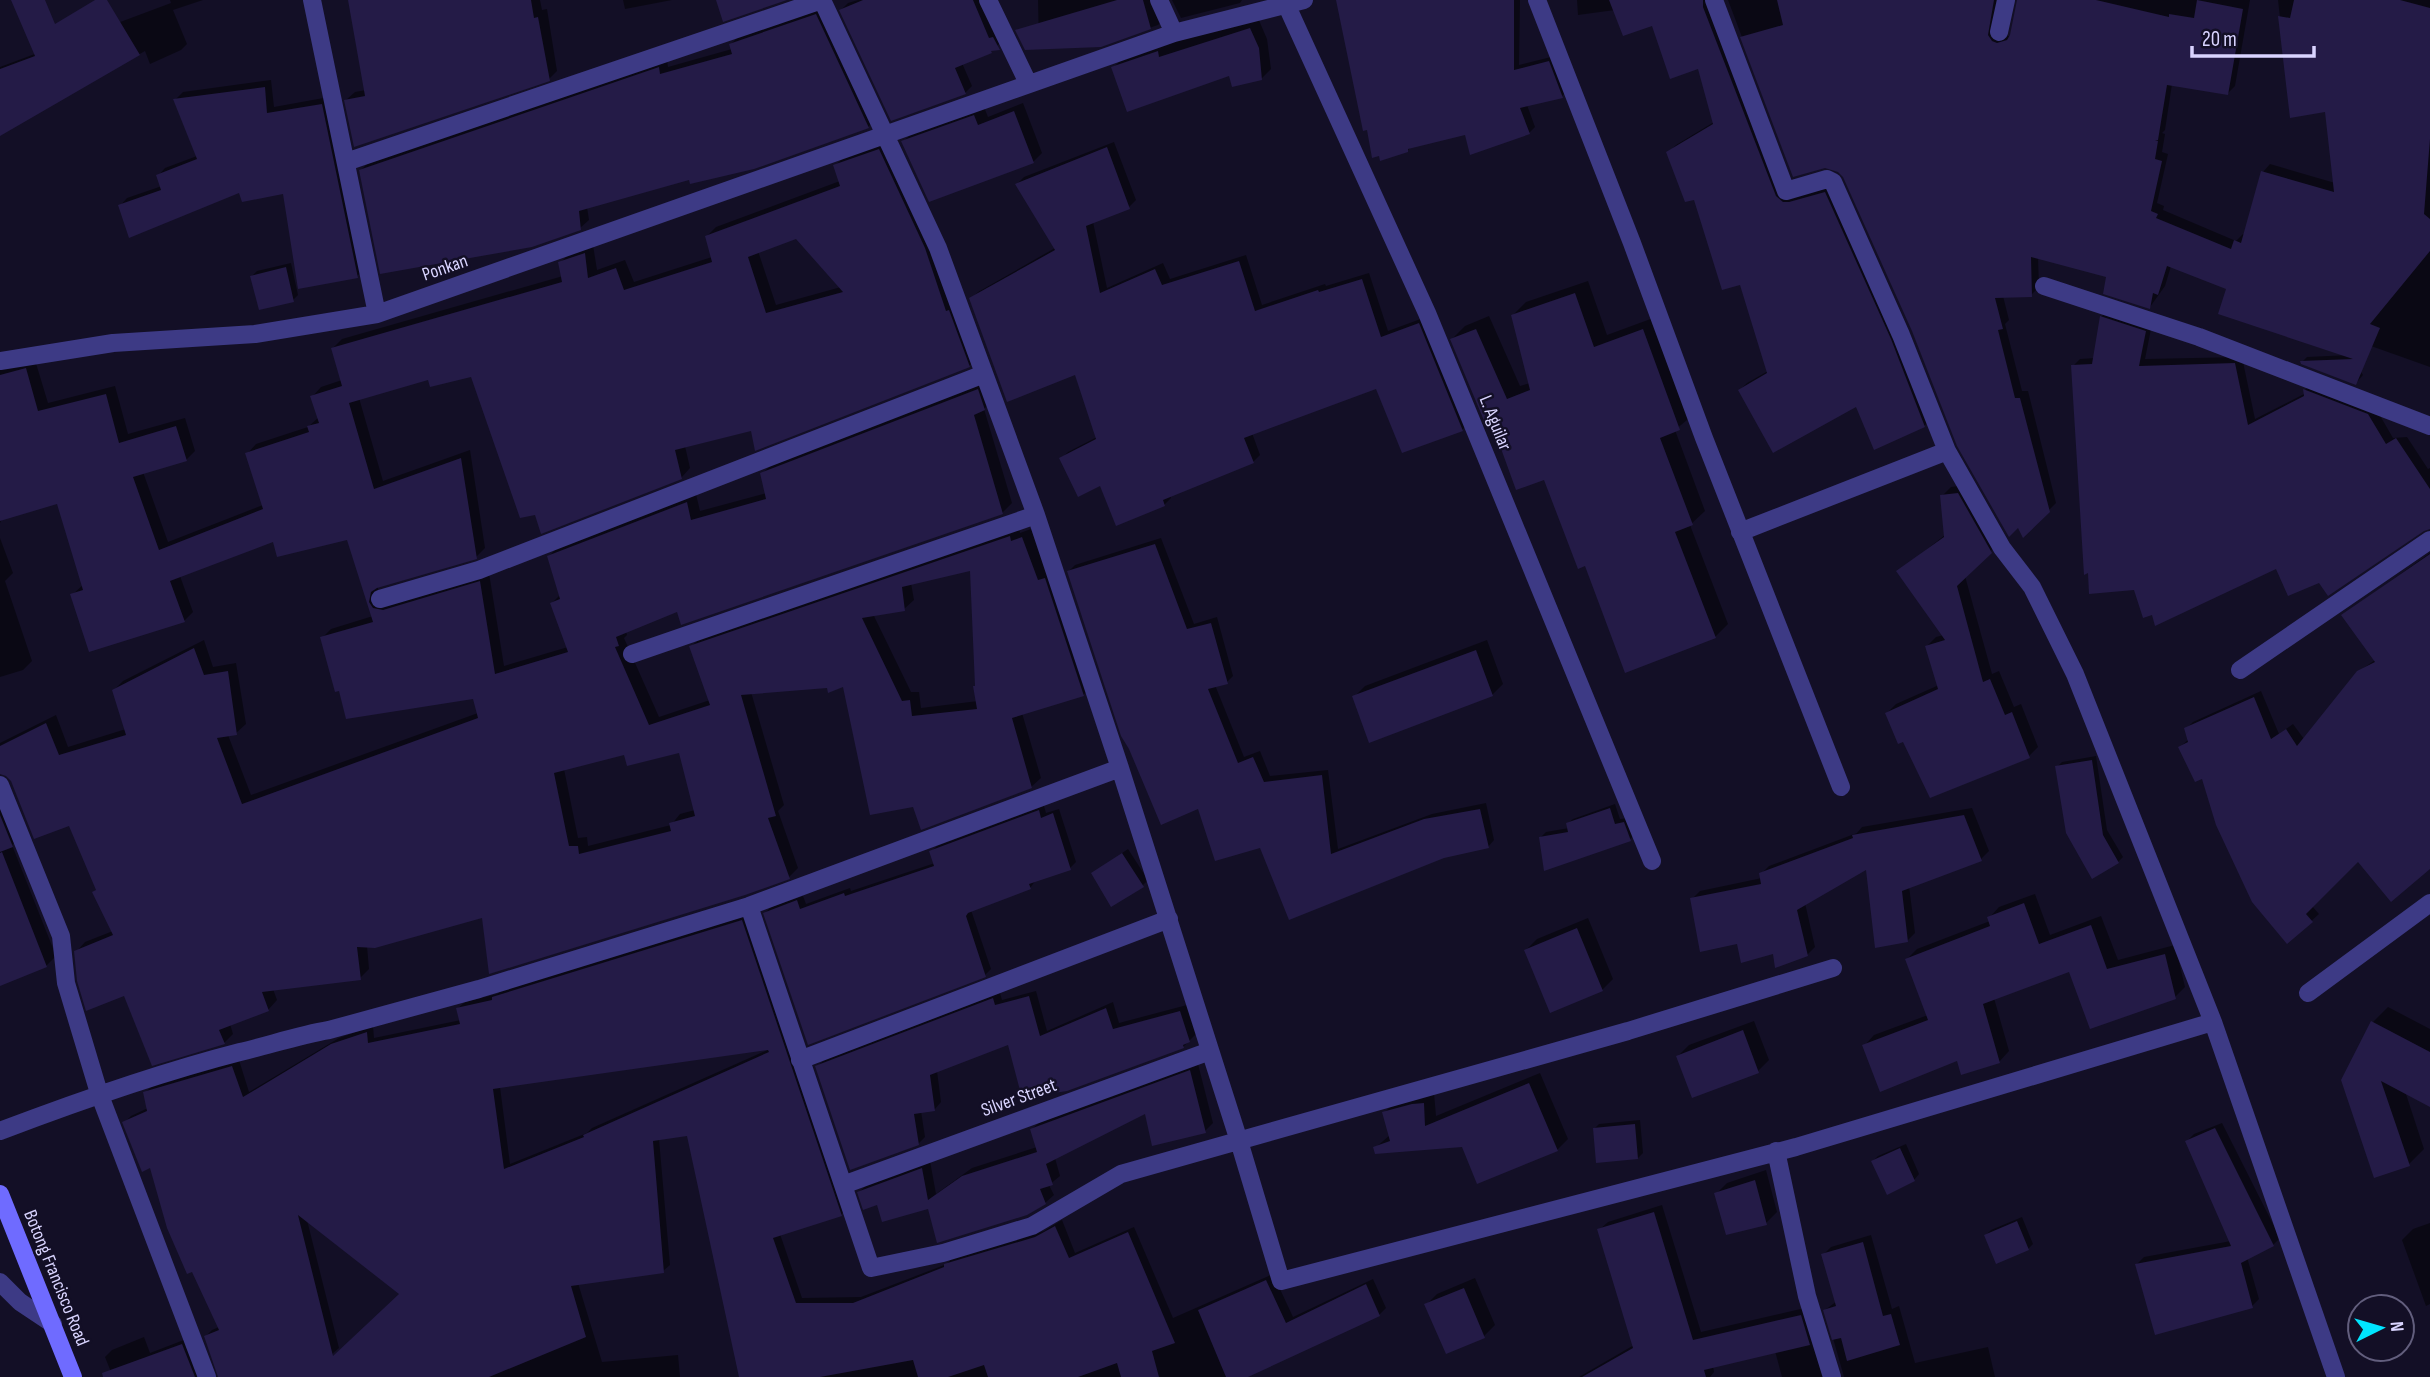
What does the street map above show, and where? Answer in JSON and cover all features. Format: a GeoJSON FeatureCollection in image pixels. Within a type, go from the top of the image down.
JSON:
{"type":"FeatureCollection","features":[{"type":"Feature","properties":{"kind":"street"},"geometry":{"type":"LineString","coordinates":[[346,162],[822,0],[938,248],[1036,515],[1121,768],[1281,1281],[1776,1151],[2213,1022]]}},
{"type":"Feature","properties":{"kind":"street"},"geometry":{"type":"LineString","coordinates":[[988,0],[1028,83]]}},
{"type":"Feature","properties":{"kind":"street"},"geometry":{"type":"LineString","coordinates":[[1159,0],[1174,33]]}},
{"type":"Feature","properties":{"kind":"street"},"geometry":{"type":"LineString","coordinates":[[1537,0],[1632,243],[1740,532],[1841,787]]}},
{"type":"Feature","properties":{"kind":"street"},"geometry":{"type":"LineString","coordinates":[[1714,0],[1786,191],[1827,179],[1833,182],[1902,335],[1947,451],[2002,548],[2032,587],[2075,674],[2213,1022],[2336,1377]]}},
{"type":"Feature","properties":{"kind":"street"},"geometry":{"type":"LineString","coordinates":[[1999,32],[2006,0]]}},
{"type":"Feature","properties":{"kind":"street"},"geometry":{"type":"LineString","coordinates":[[318,2],[346,162],[377,314]]}},
{"type":"Feature","properties":{"kind":"street","name":"Ponkan"},"geometry":{"type":"LineString","coordinates":[[0,361],[114,343],[255,334],[377,314],[1174,33],[1295,3]]}},
{"type":"Feature","properties":{"kind":"street","name":"L. Aguilar"},"geometry":{"type":"LineString","coordinates":[[1295,3],[1427,313],[1652,862]]}},
{"type":"Feature","properties":{"kind":"street"},"geometry":{"type":"LineString","coordinates":[[2044,286],[2199,337],[2430,426]]}},
{"type":"Feature","properties":{"kind":"street"},"geometry":{"type":"LineString","coordinates":[[380,600],[479,570],[984,374]]}},
{"type":"Feature","properties":{"kind":"street"},"geometry":{"type":"LineString","coordinates":[[1740,532],[1947,451]]}},
{"type":"Feature","properties":{"kind":"street"},"geometry":{"type":"LineString","coordinates":[[632,654],[1036,515]]}},
{"type":"Feature","properties":{"kind":"street"},"geometry":{"type":"LineString","coordinates":[[2240,670],[2430,540]]}},
{"type":"Feature","properties":{"kind":"street"},"geometry":{"type":"LineString","coordinates":[[0,1131],[99,1093],[208,1060],[466,992],[750,906],[1121,768]]}},
{"type":"Feature","properties":{"kind":"street"},"geometry":{"type":"LineString","coordinates":[[0,785],[61,936],[66,983],[99,1093],[207,1377]]}},
{"type":"Feature","properties":{"kind":"street"},"geometry":{"type":"LineString","coordinates":[[2308,993],[2430,903]]}},
{"type":"Feature","properties":{"kind":"street"},"geometry":{"type":"LineString","coordinates":[[750,906],[871,1268],[943,1253],[1031,1226],[1121,1174],[1628,1031],[1833,968]]}},
{"type":"Feature","properties":{"kind":"street"},"geometry":{"type":"LineString","coordinates":[[800,1060],[1168,919]]}},
{"type":"Feature","properties":{"kind":"street","name":"Silver Street"},"geometry":{"type":"LineString","coordinates":[[843,1185],[1210,1051]]}},
{"type":"Feature","properties":{"kind":"street"},"geometry":{"type":"LineString","coordinates":[[1776,1151],[1807,1296],[1832,1377]]}},
{"type":"Feature","properties":{"kind":"street","name":"Botong Francisco Road"},"geometry":{"type":"LineString","coordinates":[[0,1194],[73,1377]]}},
{"type":"Feature","properties":{"kind":"street"},"geometry":{"type":"LineString","coordinates":[[0,1282],[20,1302],[52,1324]]}},
{"type":"Feature","properties":{"kind":"building"},"geometry":{"type":"Polygon","coordinates":[[[11,0],[45,0],[55,24],[95,0],[107,0],[140,55],[0,136],[0,69],[35,56],[11,0]]]}},
{"type":"Feature","properties":{"kind":"building"},"geometry":{"type":"Polygon","coordinates":[[[348,0],[531,0],[534,18],[538,17],[550,81],[354,147],[344,100],[365,96],[348,0]]]}},
{"type":"Feature","properties":{"kind":"building"},"geometry":{"type":"Polygon","coordinates":[[[716,0],[787,0],[723,22],[716,0]]]}},
{"type":"Feature","properties":{"kind":"building"},"geometry":{"type":"Polygon","coordinates":[[[863,0],[973,0],[989,38],[993,37],[1000,50],[991,51],[992,53],[955,68],[966,94],[891,121],[839,10],[863,0]]]}},
{"type":"Feature","properties":{"kind":"building"},"geometry":{"type":"Polygon","coordinates":[[[1117,0],[1143,0],[1151,29],[1101,47],[1025,50],[1015,30],[1117,0]]]}},
{"type":"Feature","properties":{"kind":"building"},"geometry":{"type":"Polygon","coordinates":[[[1336,0],[1514,0],[1514,70],[1549,61],[1563,98],[1520,108],[1530,134],[1470,155],[1465,135],[1408,149],[1408,152],[1380,161],[1379,156],[1372,158],[1367,130],[1363,131],[1336,0]]]}},
{"type":"Feature","properties":{"kind":"building"},"geometry":{"type":"Polygon","coordinates":[[[1609,0],[1703,0],[1703,7],[1776,196],[1783,202],[1789,202],[1825,192],[1891,339],[1925,427],[1874,450],[1856,407],[1773,453],[1738,390],[1767,373],[1740,285],[1722,290],[1694,200],[1685,202],[1666,152],[1713,124],[1698,69],[1670,79],[1652,26],[1623,36],[1609,0]]]}},
{"type":"Feature","properties":{"kind":"building"},"geometry":{"type":"Polygon","coordinates":[[[1777,0],[1994,0],[1988,35],[1997,43],[2007,40],[2010,35],[2017,0],[2096,0],[2169,17],[2169,14],[2194,18],[2197,0],[2243,9],[2228,95],[2167,85],[2158,140],[2155,140],[2158,141],[2155,159],[2162,161],[2151,211],[2158,214],[2156,218],[2231,249],[2234,240],[2241,243],[2261,171],[2334,192],[2325,112],[2290,118],[2278,16],[2290,18],[2294,0],[2400,0],[2430,8],[2430,139],[2424,214],[2430,219],[2430,251],[2370,324],[2380,328],[2356,385],[2301,364],[2300,361],[2353,359],[2218,314],[2226,289],[2167,266],[2158,295],[2153,293],[2150,309],[2103,294],[2106,277],[2031,257],[2032,297],[1995,298],[2003,329],[1998,330],[2015,398],[2020,398],[2050,512],[2023,538],[2018,528],[2009,537],[1957,446],[1912,331],[1843,177],[1838,172],[1825,168],[1793,177],[1740,37],[1783,25],[1777,0]]]}},
{"type":"Feature","properties":{"kind":"building"},"geometry":{"type":"Polygon","coordinates":[[[816,14],[869,128],[754,169],[690,184],[689,180],[579,211],[581,230],[532,247],[380,274],[359,170],[659,67],[660,74],[732,54],[729,44],[816,14]]]}},
{"type":"Feature","properties":{"kind":"building"},"geometry":{"type":"Polygon","coordinates":[[[1250,28],[1259,48],[1262,80],[1232,87],[1229,76],[1127,112],[1111,67],[1158,51],[1159,57],[1250,28]]]}},
{"type":"Feature","properties":{"kind":"building"},"geometry":{"type":"Polygon","coordinates":[[[265,87],[267,113],[322,104],[358,278],[298,289],[283,194],[242,202],[239,193],[129,238],[118,205],[161,190],[156,175],[197,159],[173,99],[265,87]]]}},
{"type":"Feature","properties":{"kind":"building"},"geometry":{"type":"Polygon","coordinates":[[[1014,111],[1034,163],[929,202],[901,141],[974,115],[978,125],[1014,111]]]}},
{"type":"Feature","properties":{"kind":"building"},"geometry":{"type":"Polygon","coordinates":[[[1107,147],[1130,209],[1086,226],[1100,293],[1155,269],[1162,285],[1239,261],[1255,311],[1362,279],[1381,337],[1419,323],[1463,431],[1402,453],[1376,389],[1244,438],[1254,463],[1163,500],[1165,506],[1116,526],[1100,486],[1078,497],[1059,458],[1096,439],[1075,375],[1007,402],[969,298],[1055,250],[1015,184],[1107,147]]]}},
{"type":"Feature","properties":{"kind":"building"},"geometry":{"type":"Polygon","coordinates":[[[879,149],[925,248],[946,311],[949,310],[970,367],[755,451],[751,431],[675,450],[682,479],[541,534],[535,515],[520,518],[471,377],[430,387],[428,380],[349,403],[374,489],[461,458],[477,559],[377,588],[371,592],[369,602],[373,608],[383,610],[480,581],[495,674],[568,652],[550,603],[560,599],[547,556],[687,502],[691,520],[766,499],[760,473],[978,389],[985,410],[974,415],[1003,514],[681,625],[677,612],[616,637],[619,646],[615,647],[649,725],[710,705],[689,646],[1010,536],[1011,541],[1022,537],[1038,580],[1045,578],[1084,696],[1012,718],[1032,788],[921,830],[913,807],[870,815],[843,687],[828,693],[827,688],[741,695],[776,816],[768,818],[790,879],[489,974],[482,918],[375,948],[357,947],[361,980],[262,992],[269,1011],[219,1030],[225,1044],[152,1066],[124,996],[86,1011],[77,981],[74,951],[113,935],[92,892],[96,890],[69,826],[34,839],[11,781],[0,774],[0,746],[46,723],[59,755],[126,735],[112,690],[194,648],[204,675],[228,671],[237,735],[217,738],[242,804],[478,718],[473,699],[346,719],[339,691],[335,692],[320,637],[373,622],[347,540],[277,557],[273,542],[170,581],[185,622],[89,652],[70,594],[83,590],[57,504],[0,521],[0,375],[26,368],[38,411],[106,394],[119,443],[176,426],[187,461],[133,477],[159,550],[263,509],[245,453],[309,432],[307,426],[319,423],[310,396],[342,386],[331,348],[562,282],[558,262],[585,253],[588,278],[616,268],[624,290],[712,262],[705,236],[840,186],[833,165],[879,149]],[[796,239],[748,257],[766,313],[843,292],[796,239]],[[970,571],[902,587],[905,611],[862,618],[902,701],[910,700],[912,716],[977,709],[973,686],[970,571]],[[679,753],[627,766],[624,755],[554,773],[569,846],[578,846],[579,854],[671,831],[669,823],[695,816],[679,753]]]}},
{"type":"Feature","properties":{"kind":"building"},"geometry":{"type":"Polygon","coordinates":[[[286,267],[294,302],[259,310],[250,276],[286,267]]]}},
{"type":"Feature","properties":{"kind":"building"},"geometry":{"type":"Polygon","coordinates":[[[1575,293],[1594,347],[1643,329],[1680,430],[1660,438],[1693,525],[1675,532],[1716,638],[1625,673],[1585,566],[1578,569],[1544,480],[1516,490],[1491,421],[1485,423],[1450,339],[1476,329],[1507,399],[1530,390],[1511,315],[1575,293]]]}},
{"type":"Feature","properties":{"kind":"building"},"geometry":{"type":"Polygon","coordinates":[[[2100,316],[2146,331],[2139,366],[2235,363],[2248,425],[2304,396],[2303,389],[2368,414],[2386,444],[2396,438],[2430,489],[2430,529],[2328,596],[2319,583],[2288,596],[2276,569],[2155,626],[2152,615],[2143,618],[2134,590],[2089,594],[2088,573],[2084,575],[2071,365],[2092,364],[2100,316]]]}},
{"type":"Feature","properties":{"kind":"building"},"geometry":{"type":"Polygon","coordinates":[[[1958,493],[1992,553],[1957,586],[1983,682],[1990,679],[2005,715],[2012,712],[2030,758],[1930,798],[1903,742],[1898,744],[1885,713],[1938,689],[1925,646],[1945,640],[1896,571],[1944,537],[1940,495],[1958,493]]]}},
{"type":"Feature","properties":{"kind":"building"},"geometry":{"type":"Polygon","coordinates":[[[1155,544],[1187,629],[1211,623],[1228,684],[1208,689],[1238,763],[1253,757],[1264,782],[1322,775],[1331,854],[1424,819],[1480,809],[1489,848],[1444,858],[1289,920],[1260,848],[1215,861],[1198,809],[1161,825],[1121,736],[1067,571],[1155,544]]]}},
{"type":"Feature","properties":{"kind":"building"},"geometry":{"type":"Polygon","coordinates":[[[2430,554],[2430,869],[2391,902],[2358,862],[2306,914],[2313,922],[2287,944],[2252,902],[2216,825],[2202,779],[2195,782],[2178,747],[2188,742],[2184,728],[2254,697],[2271,739],[2286,729],[2297,746],[2357,671],[2375,662],[2341,615],[2430,554]]]}},
{"type":"Feature","properties":{"kind":"building"},"geometry":{"type":"Polygon","coordinates":[[[1476,650],[1493,696],[1369,743],[1352,696],[1476,650]]]}},
{"type":"Feature","properties":{"kind":"building"},"geometry":{"type":"Polygon","coordinates":[[[2092,760],[2103,835],[2119,863],[2092,879],[2066,833],[2055,766],[2092,760]]]}},
{"type":"Feature","properties":{"kind":"building"},"geometry":{"type":"Polygon","coordinates":[[[1610,808],[1615,824],[1624,822],[1631,841],[1544,871],[1539,837],[1568,832],[1566,823],[1610,808]]]}},
{"type":"Feature","properties":{"kind":"building"},"geometry":{"type":"Polygon","coordinates":[[[1039,810],[1041,818],[1053,813],[1071,870],[1029,884],[1031,889],[968,913],[966,916],[986,977],[808,1045],[763,913],[797,900],[800,909],[934,866],[929,851],[1039,810]]]}},
{"type":"Feature","properties":{"kind":"building"},"geometry":{"type":"Polygon","coordinates":[[[0,815],[13,847],[0,852],[0,815]]]}},
{"type":"Feature","properties":{"kind":"building"},"geometry":{"type":"Polygon","coordinates":[[[1964,815],[1982,861],[1902,891],[1908,942],[1875,948],[1866,870],[1797,910],[1808,956],[1775,968],[1773,954],[1741,963],[1737,944],[1700,952],[1690,898],[1761,884],[1759,873],[1853,838],[1852,835],[1964,815]]]}},
{"type":"Feature","properties":{"kind":"building"},"geometry":{"type":"Polygon","coordinates":[[[2,852],[47,967],[0,986],[0,853],[2,852]]]}},
{"type":"Feature","properties":{"kind":"building"},"geometry":{"type":"Polygon","coordinates":[[[1122,853],[1144,887],[1111,907],[1091,873],[1122,853]]]}},
{"type":"Feature","properties":{"kind":"building"},"geometry":{"type":"Polygon","coordinates":[[[2024,903],[2039,944],[2091,925],[2107,969],[2165,954],[2176,999],[2090,1029],[2069,972],[1983,1004],[2000,1063],[1961,1075],[1957,1061],[1880,1092],[1862,1045],[1928,1020],[1905,959],[1990,926],[1987,917],[2024,903]]]}},
{"type":"Feature","properties":{"kind":"building"},"geometry":{"type":"Polygon","coordinates":[[[742,920],[842,1216],[773,1238],[796,1303],[853,1303],[944,1267],[944,1264],[1035,1237],[1055,1226],[1069,1258],[1128,1232],[1175,1343],[1152,1351],[1159,1377],[1121,1377],[1117,1363],[1078,1377],[988,1377],[984,1365],[948,1377],[918,1377],[913,1360],[820,1377],[739,1377],[687,1136],[653,1141],[664,1273],[571,1286],[586,1337],[489,1377],[218,1377],[204,1336],[219,1330],[192,1272],[187,1274],[167,1228],[150,1168],[142,1172],[122,1122],[147,1111],[143,1092],[232,1066],[243,1097],[331,1044],[367,1032],[368,1043],[460,1024],[456,1008],[492,1000],[492,997],[742,920]],[[768,1050],[493,1089],[504,1169],[584,1137],[583,1135],[769,1052],[768,1050]],[[298,1215],[333,1356],[399,1294],[298,1215]]]}},
{"type":"Feature","properties":{"kind":"building"},"geometry":{"type":"Polygon","coordinates":[[[1577,928],[1603,991],[1550,1013],[1524,950],[1577,928]]]}},
{"type":"Feature","properties":{"kind":"building"},"geometry":{"type":"Polygon","coordinates":[[[1029,996],[1040,1036],[1106,1008],[1113,1029],[1180,1011],[1190,1042],[1183,1045],[1184,1048],[1067,1091],[1022,1098],[1008,1045],[930,1075],[935,1111],[914,1114],[919,1145],[850,1170],[815,1066],[993,998],[995,1005],[1029,996]]]}},
{"type":"Feature","properties":{"kind":"building"},"geometry":{"type":"Polygon","coordinates":[[[2371,1021],[2430,1052],[2430,1107],[2381,1081],[2410,1166],[2374,1178],[2341,1080],[2371,1021]]]}},
{"type":"Feature","properties":{"kind":"building"},"geometry":{"type":"Polygon","coordinates":[[[1743,1030],[1759,1073],[1692,1098],[1676,1056],[1743,1030]]]}},
{"type":"Feature","properties":{"kind":"building"},"geometry":{"type":"Polygon","coordinates":[[[1190,1070],[1206,1133],[1152,1146],[1145,1114],[1046,1164],[1053,1185],[1040,1189],[1046,1204],[1027,1215],[937,1243],[928,1209],[882,1222],[877,1205],[863,1210],[857,1192],[922,1168],[928,1200],[962,1176],[1037,1152],[1030,1129],[1190,1070]]]}},
{"type":"Feature","properties":{"kind":"building"},"geometry":{"type":"Polygon","coordinates":[[[1529,1083],[1558,1151],[1477,1184],[1462,1147],[1375,1154],[1373,1147],[1390,1141],[1382,1112],[1424,1103],[1425,1126],[1529,1083]]]}},
{"type":"Feature","properties":{"kind":"building"},"geometry":{"type":"Polygon","coordinates":[[[1635,1124],[1638,1159],[1596,1163],[1593,1128],[1635,1124]]]}},
{"type":"Feature","properties":{"kind":"building"},"geometry":{"type":"Polygon","coordinates":[[[2215,1128],[2274,1246],[2241,1263],[2253,1308],[2155,1335],[2135,1264],[2231,1246],[2185,1141],[2215,1128]]]}},
{"type":"Feature","properties":{"kind":"building"},"geometry":{"type":"Polygon","coordinates":[[[1900,1148],[1915,1181],[1887,1195],[1871,1161],[1900,1148]]]}},
{"type":"Feature","properties":{"kind":"building"},"geometry":{"type":"Polygon","coordinates":[[[1755,1180],[1767,1225],[1726,1235],[1714,1193],[1755,1180]]]}},
{"type":"Feature","properties":{"kind":"building"},"geometry":{"type":"Polygon","coordinates":[[[1654,1212],[1693,1340],[1801,1315],[1810,1345],[1704,1370],[1706,1377],[1582,1377],[1633,1348],[1597,1229],[1654,1212]]]}},
{"type":"Feature","properties":{"kind":"building"},"geometry":{"type":"Polygon","coordinates":[[[2017,1221],[2029,1250],[1996,1264],[1984,1235],[2017,1221]]]}},
{"type":"Feature","properties":{"kind":"building"},"geometry":{"type":"Polygon","coordinates":[[[1863,1242],[1883,1316],[1891,1314],[1900,1345],[1847,1361],[1841,1338],[1832,1340],[1823,1310],[1836,1306],[1821,1254],[1863,1242]]]}},
{"type":"Feature","properties":{"kind":"building"},"geometry":{"type":"Polygon","coordinates":[[[1266,1280],[1286,1323],[1366,1284],[1380,1316],[1248,1377],[1226,1377],[1198,1310],[1266,1280]]]}},
{"type":"Feature","properties":{"kind":"building"},"geometry":{"type":"Polygon","coordinates":[[[1464,1288],[1485,1338],[1446,1354],[1424,1304],[1464,1288]]]}},
{"type":"Feature","properties":{"kind":"building"},"geometry":{"type":"Polygon","coordinates":[[[182,1344],[195,1377],[103,1377],[102,1373],[182,1344]]]}}]}
